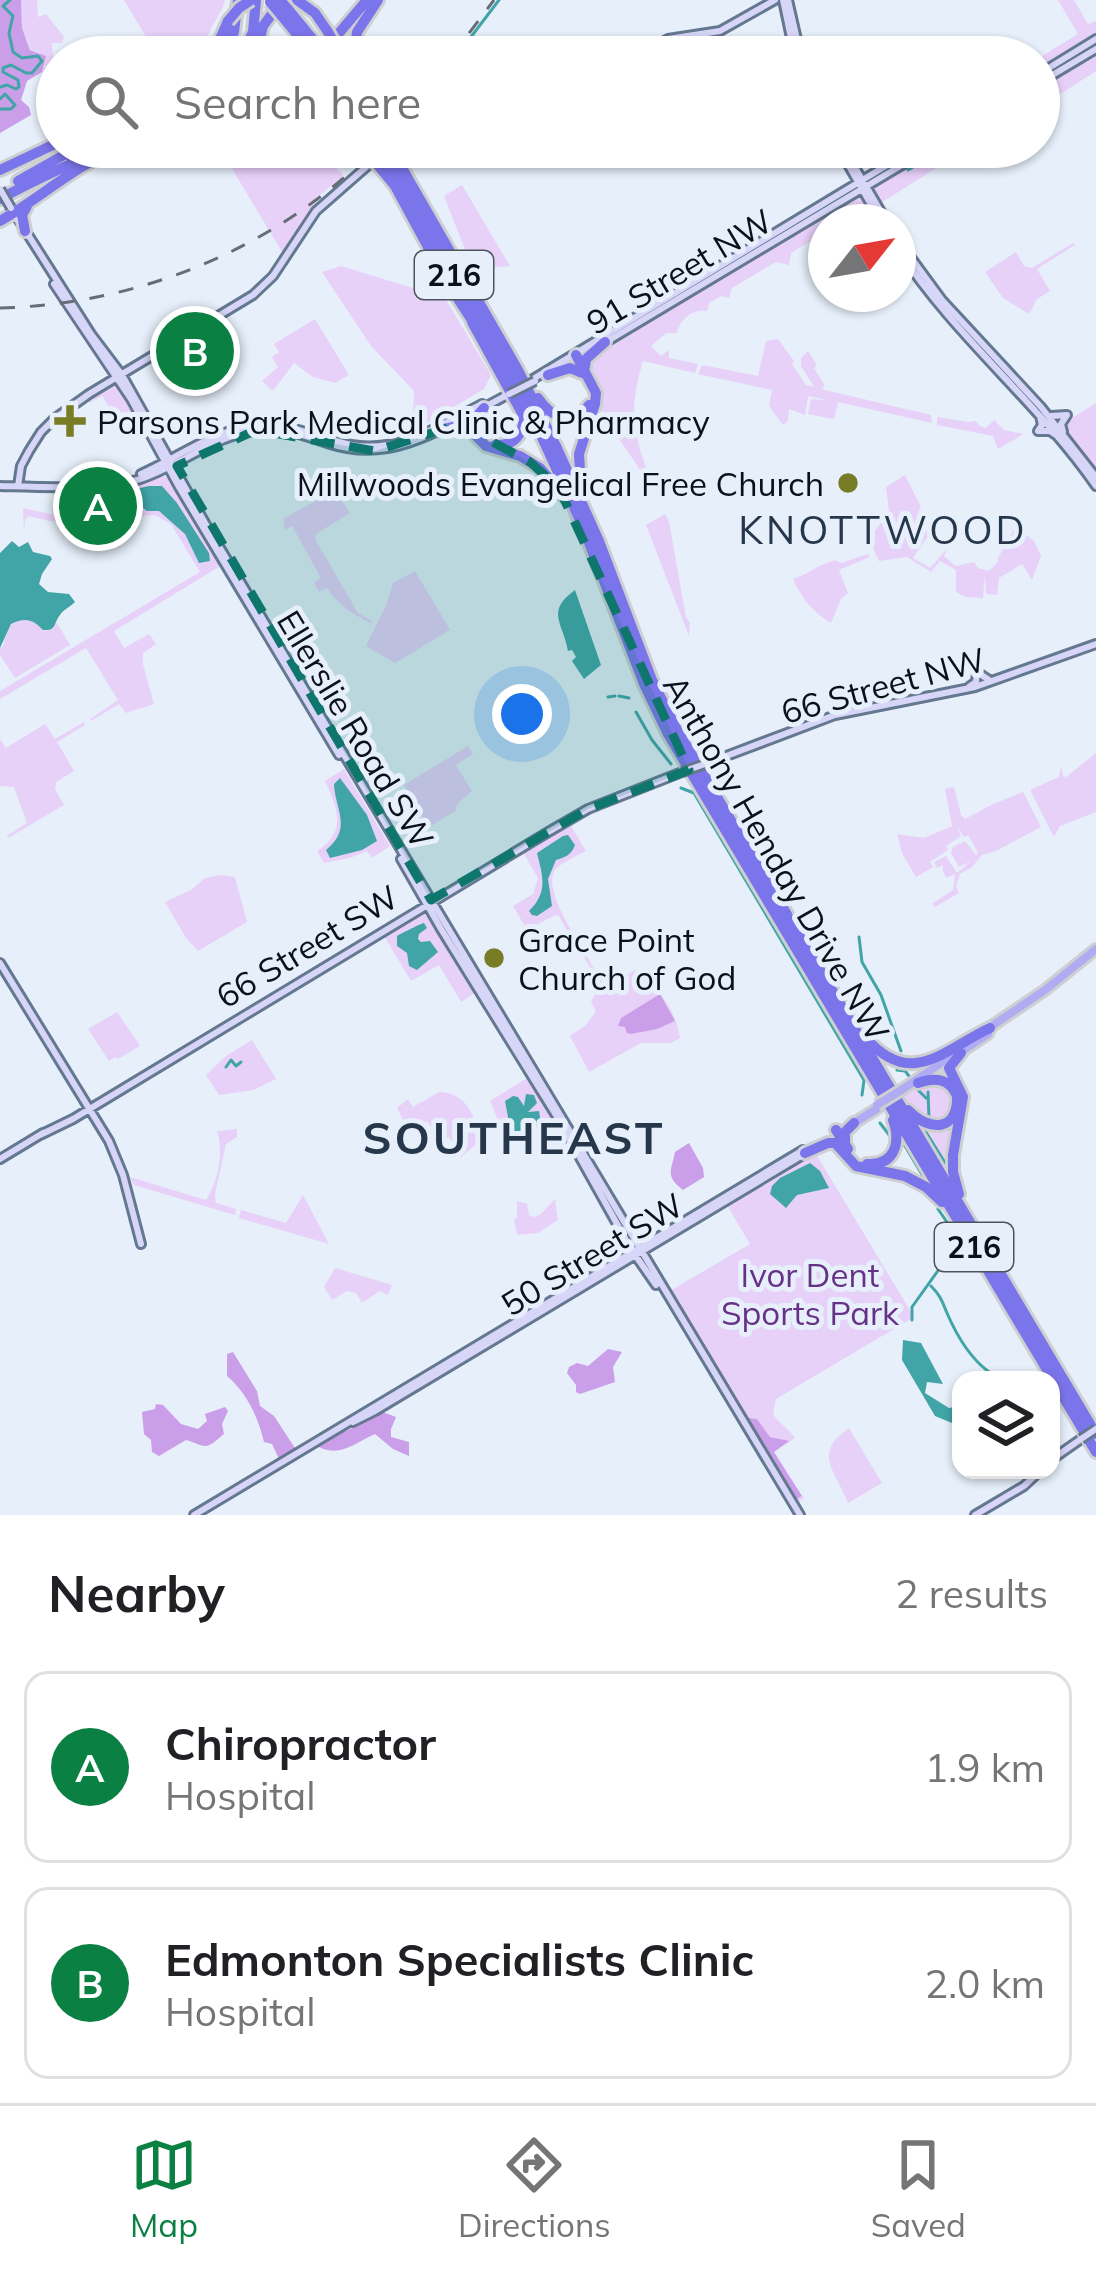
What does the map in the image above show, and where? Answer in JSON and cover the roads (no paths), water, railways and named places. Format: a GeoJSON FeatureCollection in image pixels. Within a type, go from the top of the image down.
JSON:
{"type":"FeatureCollection","features":[{"type":"Feature","properties":{"kind":"highway"},"geometry":{"type":"LineString","coordinates":[[232,36],[238,0]]}},
{"type":"Feature","properties":{"kind":"highway"},"geometry":{"type":"LineString","coordinates":[[345,36],[373,0]]}},
{"type":"Feature","properties":{"kind":"highway"},"geometry":{"type":"LineString","coordinates":[[343,36],[373,0]]}},
{"type":"Feature","properties":{"kind":"highway"},"geometry":{"type":"LineString","coordinates":[[357,36],[373,0]]}},
{"type":"Feature","properties":{"kind":"highway"},"geometry":{"type":"LineString","coordinates":[[221,36],[236,11],[278,4],[315,13],[326,36]]}},
{"type":"Feature","properties":{"kind":"highway"},"geometry":{"type":"LineString","coordinates":[[278,4],[306,36]]}},
{"type":"Feature","properties":{"kind":"highway"},"geometry":{"type":"LineString","coordinates":[[278,4],[301,36]]}},
{"type":"Feature","properties":{"kind":"highway"},"geometry":{"type":"LineString","coordinates":[[251,36],[278,4]]}},
{"type":"Feature","properties":{"kind":"highway"},"geometry":{"type":"LineString","coordinates":[[261,36],[278,4]]}},
{"type":"Feature","properties":{"kind":"highway"},"geometry":{"type":"LineString","coordinates":[[0,169],[36,152]]}},
{"type":"Feature","properties":{"kind":"highway"},"geometry":{"type":"LineString","coordinates":[[5,204],[44,168]]}},
{"type":"Feature","properties":{"kind":"highway"},"geometry":{"type":"LineString","coordinates":[[5,204],[51,168]]}},
{"type":"Feature","properties":{"kind":"highway"},"geometry":{"type":"LineString","coordinates":[[5,204],[55,168]]}},
{"type":"Feature","properties":{"kind":"highway"},"geometry":{"type":"LineString","coordinates":[[32,181],[69,168]]}},
{"type":"Feature","properties":{"kind":"highway"},"geometry":{"type":"LineString","coordinates":[[25,231],[22,213],[78,168]]}},
{"type":"Feature","properties":{"kind":"highway"},"geometry":{"type":"LineString","coordinates":[[385,168],[512,394]]}},
{"type":"Feature","properties":{"kind":"highway","name":"Anthony Henday Drive NW"},"geometry":{"type":"LineString","coordinates":[[385,168],[573,504],[668,734],[1096,1452]]}},
{"type":"Feature","properties":{"kind":"highway","name":"Anthony Henday Drive NW"},"geometry":{"type":"LineString","coordinates":[[391,168],[425,206],[557,448],[670,717],[1096,1432]]}},
{"type":"Feature","properties":{"kind":"highway"},"geometry":{"type":"LineString","coordinates":[[5,204],[33,201]]}},
{"type":"Feature","properties":{"kind":"highway"},"geometry":{"type":"LineString","coordinates":[[440,430],[464,424],[491,443],[506,445],[518,438],[523,419],[519,405],[470,319]]}},
{"type":"Feature","properties":{"kind":"highway"},"geometry":{"type":"LineString","coordinates":[[497,334],[539,400],[555,416],[573,418],[587,408],[591,395],[586,359],[605,342]]}},
{"type":"Feature","properties":{"kind":"highway"},"geometry":{"type":"LineString","coordinates":[[576,358],[596,399],[578,469],[598,541]]}},
{"type":"Feature","properties":{"kind":"highway"},"geometry":{"type":"LineString","coordinates":[[548,375],[570,368],[585,375]]}},
{"type":"Feature","properties":{"kind":"highway"},"geometry":{"type":"LineString","coordinates":[[476,432],[476,417],[484,408]]}},
{"type":"Feature","properties":{"kind":"highway"},"geometry":{"type":"LineString","coordinates":[[467,414],[490,448],[535,465],[559,488],[617,616]]}},
{"type":"Feature","properties":{"kind":"highway"},"geometry":{"type":"LineString","coordinates":[[811,955],[866,1039],[892,1058],[913,1063],[933,1060],[990,1028]]}},
{"type":"Feature","properties":{"kind":"highway"},"geometry":{"type":"LineString","coordinates":[[850,1021],[915,1117],[933,1126],[950,1120],[958,1104],[952,1086],[933,1078],[918,1083]]}},
{"type":"Feature","properties":{"kind":"highway"},"geometry":{"type":"LineString","coordinates":[[836,1133],[849,1155],[876,1165],[890,1157],[898,1139],[893,1120],[852,1043]]}},
{"type":"Feature","properties":{"kind":"highway"},"geometry":{"type":"LineString","coordinates":[[961,1052],[949,1068],[963,1097],[953,1155],[956,1187],[1012,1292]]}},
{"type":"Feature","properties":{"kind":"highway"},"geometry":{"type":"LineString","coordinates":[[938,1068],[956,1083]]}},
{"type":"Feature","properties":{"kind":"highway"},"geometry":{"type":"LineString","coordinates":[[849,1155],[844,1134],[854,1123]]}},
{"type":"Feature","properties":{"kind":"highway"},"geometry":{"type":"LineString","coordinates":[[806,1154],[835,1143],[866,1169],[905,1176],[931,1190],[991,1276]]}},
{"type":"Feature","properties":{"kind":"main road"},"geometry":{"type":"LineString","coordinates":[[776,1],[784,10],[792,36]]}},
{"type":"Feature","properties":{"kind":"main road"},"geometry":{"type":"LineString","coordinates":[[776,1],[784,10]]}},
{"type":"Feature","properties":{"kind":"main road"},"geometry":{"type":"LineString","coordinates":[[689,36],[716,32],[776,1]]}},
{"type":"Feature","properties":{"kind":"main road"},"geometry":{"type":"LineString","coordinates":[[776,1],[794,36]]}},
{"type":"Feature","properties":{"kind":"main road"},"geometry":{"type":"LineString","coordinates":[[674,36],[721,27],[776,1]]}},
{"type":"Feature","properties":{"kind":"main road"},"geometry":{"type":"LineString","coordinates":[[1060,61],[1096,40]]}},
{"type":"Feature","properties":{"kind":"main road"},"geometry":{"type":"LineString","coordinates":[[1060,66],[1096,49]]}},
{"type":"Feature","properties":{"kind":"main road"},"geometry":{"type":"LineString","coordinates":[[18,482],[35,440],[49,424],[102,386],[257,292],[273,277],[316,211],[360,168]]}},
{"type":"Feature","properties":{"kind":"main road"},"geometry":{"type":"LineString","coordinates":[[852,168],[874,204]]}},
{"type":"Feature","properties":{"kind":"main road"},"geometry":{"type":"LineString","coordinates":[[853,168],[846,194],[871,199]]}},
{"type":"Feature","properties":{"kind":"main road"},"geometry":{"type":"LineString","coordinates":[[853,168],[867,174],[881,169]]}},
{"type":"Feature","properties":{"kind":"main road"},"geometry":{"type":"LineString","coordinates":[[853,168],[874,204]]}},
{"type":"Feature","properties":{"kind":"main road"},"geometry":{"type":"LineString","coordinates":[[836,204],[884,168]]}},
{"type":"Feature","properties":{"kind":"main road","name":"91 Street NW"},"geometry":{"type":"LineString","coordinates":[[862,184],[897,168]]}},
{"type":"Feature","properties":{"kind":"main road","name":"91 Street NW"},"geometry":{"type":"LineString","coordinates":[[534,380],[881,169]]}},
{"type":"Feature","properties":{"kind":"main road"},"geometry":{"type":"LineString","coordinates":[[871,199],[879,179]]}},
{"type":"Feature","properties":{"kind":"main road","name":"91 Street NW"},"geometry":{"type":"LineString","coordinates":[[835,204],[846,194]]}},
{"type":"Feature","properties":{"kind":"main road","name":"Ellerslie Road SW"},"geometry":{"type":"LineString","coordinates":[[5,204],[141,407],[168,463],[303,695],[343,753],[572,1138]]}},
{"type":"Feature","properties":{"kind":"main road","name":"Ellerslie Road SW"},"geometry":{"type":"LineString","coordinates":[[5,204],[160,442],[173,478],[278,645],[429,903]]}},
{"type":"Feature","properties":{"kind":"main road","name":"91 Street NW"},"geometry":{"type":"LineString","coordinates":[[512,394],[808,222]]}},
{"type":"Feature","properties":{"kind":"main road"},"geometry":{"type":"LineString","coordinates":[[916,267],[1076,450],[1096,482]]}},
{"type":"Feature","properties":{"kind":"main road"},"geometry":{"type":"LineString","coordinates":[[916,271],[940,306],[1052,424],[1096,482]]}},
{"type":"Feature","properties":{"kind":"main road"},"geometry":{"type":"LineString","coordinates":[[99,353],[119,376]]}},
{"type":"Feature","properties":{"kind":"main road"},"geometry":{"type":"LineString","coordinates":[[102,386],[110,378],[106,364]]}},
{"type":"Feature","properties":{"kind":"main road"},"geometry":{"type":"LineString","coordinates":[[152,475],[205,444],[256,425],[289,427],[355,451],[382,451],[404,446],[512,394]]}},
{"type":"Feature","properties":{"kind":"main road"},"geometry":{"type":"LineString","coordinates":[[228,434],[266,430],[356,446],[399,443],[512,394]]}},
{"type":"Feature","properties":{"kind":"main road"},"geometry":{"type":"LineString","coordinates":[[1028,400],[1055,417],[1067,415],[1061,425],[1064,440]]}},
{"type":"Feature","properties":{"kind":"main road"},"geometry":{"type":"LineString","coordinates":[[1040,410],[1039,431],[1052,432],[1076,450]]}},
{"type":"Feature","properties":{"kind":"main road"},"geometry":{"type":"LineString","coordinates":[[124,482],[205,444]]}},
{"type":"Feature","properties":{"kind":"main road"},"geometry":{"type":"LineString","coordinates":[[168,463],[169,455],[182,456]]}},
{"type":"Feature","properties":{"kind":"main road"},"geometry":{"type":"LineString","coordinates":[[182,456],[177,469],[192,502]]}},
{"type":"Feature","properties":{"kind":"main road"},"geometry":{"type":"LineString","coordinates":[[0,484],[124,482],[164,472],[173,478]]}},
{"type":"Feature","properties":{"kind":"main road","name":"66 Street NW"},"geometry":{"type":"LineString","coordinates":[[682,772],[835,715],[963,690],[1096,644]]}},
{"type":"Feature","properties":{"kind":"main road"},"geometry":{"type":"LineString","coordinates":[[963,690],[976,682],[976,671],[985,680],[1004,678]]}},
{"type":"Feature","properties":{"kind":"main road","name":"66 Street SW"},"geometry":{"type":"LineString","coordinates":[[0,1160],[588,809],[682,772]]}},
{"type":"Feature","properties":{"kind":"main road","name":"66 Street SW"},"geometry":{"type":"LineString","coordinates":[[186,1049],[514,853]]}},
{"type":"Feature","properties":{"kind":"main road"},"geometry":{"type":"LineString","coordinates":[[904,1090],[1047,992],[1096,952]]}},
{"type":"Feature","properties":{"kind":"main road"},"geometry":{"type":"LineString","coordinates":[[877,1106],[1028,1008],[1096,952]]}},
{"type":"Feature","properties":{"kind":"main road","name":"Ellerslie Road SW"},"geometry":{"type":"LineString","coordinates":[[460,955],[483,993]]}},
{"type":"Feature","properties":{"kind":"main road"},"geometry":{"type":"LineString","coordinates":[[0,963],[94,1106],[124,1174],[141,1244]]}},
{"type":"Feature","properties":{"kind":"main road"},"geometry":{"type":"LineString","coordinates":[[483,993],[506,1023],[624,1235],[656,1277],[800,1515]]}},
{"type":"Feature","properties":{"kind":"main road","name":"50 Street SW"},"geometry":{"type":"LineString","coordinates":[[194,1515],[551,1299],[691,1223],[760,1174],[877,1106]]}},
{"type":"Feature","properties":{"kind":"main road","name":"50 Street SW"},"geometry":{"type":"LineString","coordinates":[[326,1434],[375,1412],[617,1267],[635,1261],[672,1226],[806,1154],[877,1106]]}},
{"type":"Feature","properties":{"kind":"main road"},"geometry":{"type":"LineString","coordinates":[[604,1196],[667,1296]]}},
{"type":"Feature","properties":{"kind":"main road"},"geometry":{"type":"LineString","coordinates":[[601,1277],[638,1254]]}},
{"type":"Feature","properties":{"kind":"main road"},"geometry":{"type":"LineString","coordinates":[[638,1254],[656,1277]]}},
{"type":"Feature","properties":{"kind":"main road"},"geometry":{"type":"LineString","coordinates":[[525,1322],[551,1299]]}},
{"type":"Feature","properties":{"kind":"main road"},"geometry":{"type":"LineString","coordinates":[[354,1421],[381,1403]]}},
{"type":"Feature","properties":{"kind":"main road"},"geometry":{"type":"LineString","coordinates":[[1060,1454],[1096,1432]]}},
{"type":"Feature","properties":{"kind":"main road"},"geometry":{"type":"LineString","coordinates":[[975,1515],[1031,1479]]}},
{"type":"Feature","properties":{"kind":"water"},"geometry":{"type":"Polygon","coordinates":[[[162,486],[177,503],[210,561],[199,563],[185,534],[159,511],[126,507],[127,491],[162,486]]]}},
{"type":"Feature","properties":{"kind":"water"},"geometry":{"type":"Polygon","coordinates":[[[12,541],[19,547],[28,542],[33,552],[50,556],[39,584],[48,592],[69,594],[75,602],[51,629],[43,630],[29,620],[11,624],[0,648],[0,553],[12,541]]]}},
{"type":"Feature","properties":{"kind":"water"},"geometry":{"type":"Polygon","coordinates":[[[575,590],[601,665],[584,679],[572,661],[576,657],[568,651],[558,618],[561,605],[575,590]]]}},
{"type":"Feature","properties":{"kind":"water"},"geometry":{"type":"Polygon","coordinates":[[[340,778],[367,815],[377,841],[330,858],[326,850],[341,826],[334,784],[340,778]]]}},
{"type":"Feature","properties":{"kind":"water"},"geometry":{"type":"Polygon","coordinates":[[[568,835],[575,845],[556,860],[548,879],[552,906],[532,915],[529,911],[542,884],[537,853],[568,835]]]}},
{"type":"Feature","properties":{"kind":"water"},"geometry":{"type":"Polygon","coordinates":[[[424,923],[427,928],[418,939],[430,941],[438,952],[417,970],[397,946],[397,936],[424,923]]]}},
{"type":"Feature","properties":{"kind":"water"},"geometry":{"type":"Polygon","coordinates":[[[526,1094],[534,1095],[537,1103],[528,1112],[539,1111],[541,1124],[511,1133],[505,1101],[518,1097],[524,1106],[526,1094]]]}},
{"type":"Feature","properties":{"kind":"water"},"geometry":{"type":"Polygon","coordinates":[[[810,1163],[829,1188],[797,1195],[786,1208],[770,1194],[772,1186],[810,1163]]]}},
{"type":"Feature","properties":{"kind":"water"},"geometry":{"type":"Polygon","coordinates":[[[903,1340],[921,1343],[943,1384],[927,1382],[925,1393],[952,1407],[952,1423],[935,1416],[902,1360],[903,1340]]]}},
{"type":"Feature","properties":{"kind":"waterway"},"geometry":{"type":"LineString","coordinates":[[10,0],[3,6],[13,16],[9,33],[13,52],[22,58],[36,56]]}},
{"type":"Feature","properties":{"kind":"waterway"},"geometry":{"type":"LineString","coordinates":[[472,36],[499,0]]}},
{"type":"Feature","properties":{"kind":"waterway"},"geometry":{"type":"LineString","coordinates":[[0,87],[19,87],[18,80],[3,68],[11,65],[26,73],[36,68]]}},
{"type":"Feature","properties":{"kind":"waterway"},"geometry":{"type":"LineString","coordinates":[[0,99],[5,94],[15,105],[0,109]]}},
{"type":"Feature","properties":{"kind":"waterway"},"geometry":{"type":"LineString","coordinates":[[608,697],[615,696]]}},
{"type":"Feature","properties":{"kind":"waterway"},"geometry":{"type":"LineString","coordinates":[[619,696],[629,698]]}},
{"type":"Feature","properties":{"kind":"waterway"},"geometry":{"type":"LineString","coordinates":[[636,712],[671,764]]}},
{"type":"Feature","properties":{"kind":"waterway"},"geometry":{"type":"LineString","coordinates":[[681,788],[694,793],[864,1080],[862,1095]]}},
{"type":"Feature","properties":{"kind":"waterway"},"geometry":{"type":"LineString","coordinates":[[859,937],[862,962],[881,995],[901,1051]]}},
{"type":"Feature","properties":{"kind":"waterway"},"geometry":{"type":"LineString","coordinates":[[226,1067],[231,1060],[236,1066],[241,1062]]}},
{"type":"Feature","properties":{"kind":"waterway"},"geometry":{"type":"LineString","coordinates":[[897,1070],[909,1076]]}},
{"type":"Feature","properties":{"kind":"waterway"},"geometry":{"type":"LineString","coordinates":[[918,1090],[926,1098]]}},
{"type":"Feature","properties":{"kind":"waterway"},"geometry":{"type":"LineString","coordinates":[[928,1092],[929,1119]]}},
{"type":"Feature","properties":{"kind":"waterway"},"geometry":{"type":"LineString","coordinates":[[880,1123],[890,1136]]}},
{"type":"Feature","properties":{"kind":"waterway"},"geometry":{"type":"LineString","coordinates":[[924,1129],[947,1166]]}},
{"type":"Feature","properties":{"kind":"waterway"},"geometry":{"type":"LineString","coordinates":[[902,1141],[926,1181]]}},
{"type":"Feature","properties":{"kind":"waterway"},"geometry":{"type":"LineString","coordinates":[[912,1320],[912,1307],[942,1265],[949,1225],[938,1209]]}},
{"type":"Feature","properties":{"kind":"waterway"},"geometry":{"type":"LineString","coordinates":[[931,1286],[964,1345],[988,1371]]}},
{"type":"Feature","properties":{"kind":"railway"},"geometry":{"type":"LineString","coordinates":[[467,36],[494,0]]}},
{"type":"Feature","properties":{"kind":"railway"},"geometry":{"type":"LineString","coordinates":[[0,308],[105,295],[204,264],[296,214],[354,168]]}},
{"type":"Feature","properties":{"kind":"place","name":"Edmonton Specialists Clinic"},"geometry":{"type":"Point","coordinates":[195,351]}},
{"type":"Feature","properties":{"kind":"place","name":"Parsons Park Medical Clinic & Pharmacy"},"geometry":{"type":"Point","coordinates":[70,421]}},
{"type":"Feature","properties":{"kind":"place","name":"Millwoods Evangelical Free Church"},"geometry":{"type":"Point","coordinates":[848,483]}},
{"type":"Feature","properties":{"kind":"place","name":"Chiropractor"},"geometry":{"type":"Point","coordinates":[98,506]}},
{"type":"Feature","properties":{"kind":"place","name":"Grace Point Church of God"},"geometry":{"type":"Point","coordinates":[494,958]}},
{"type":"Feature","properties":{"kind":"district","name":"KNOTTWOOD"},"geometry":{"type":"Point","coordinates":[883,529]}},
{"type":"Feature","properties":{"kind":"district","name":"SOUTHEAST"},"geometry":{"type":"Point","coordinates":[514,1137]}},
{"type":"Feature","properties":{"kind":"park label","name":"Ivor Dent Sports Park"},"geometry":{"type":"Point","coordinates":[810,1293]}}]}
